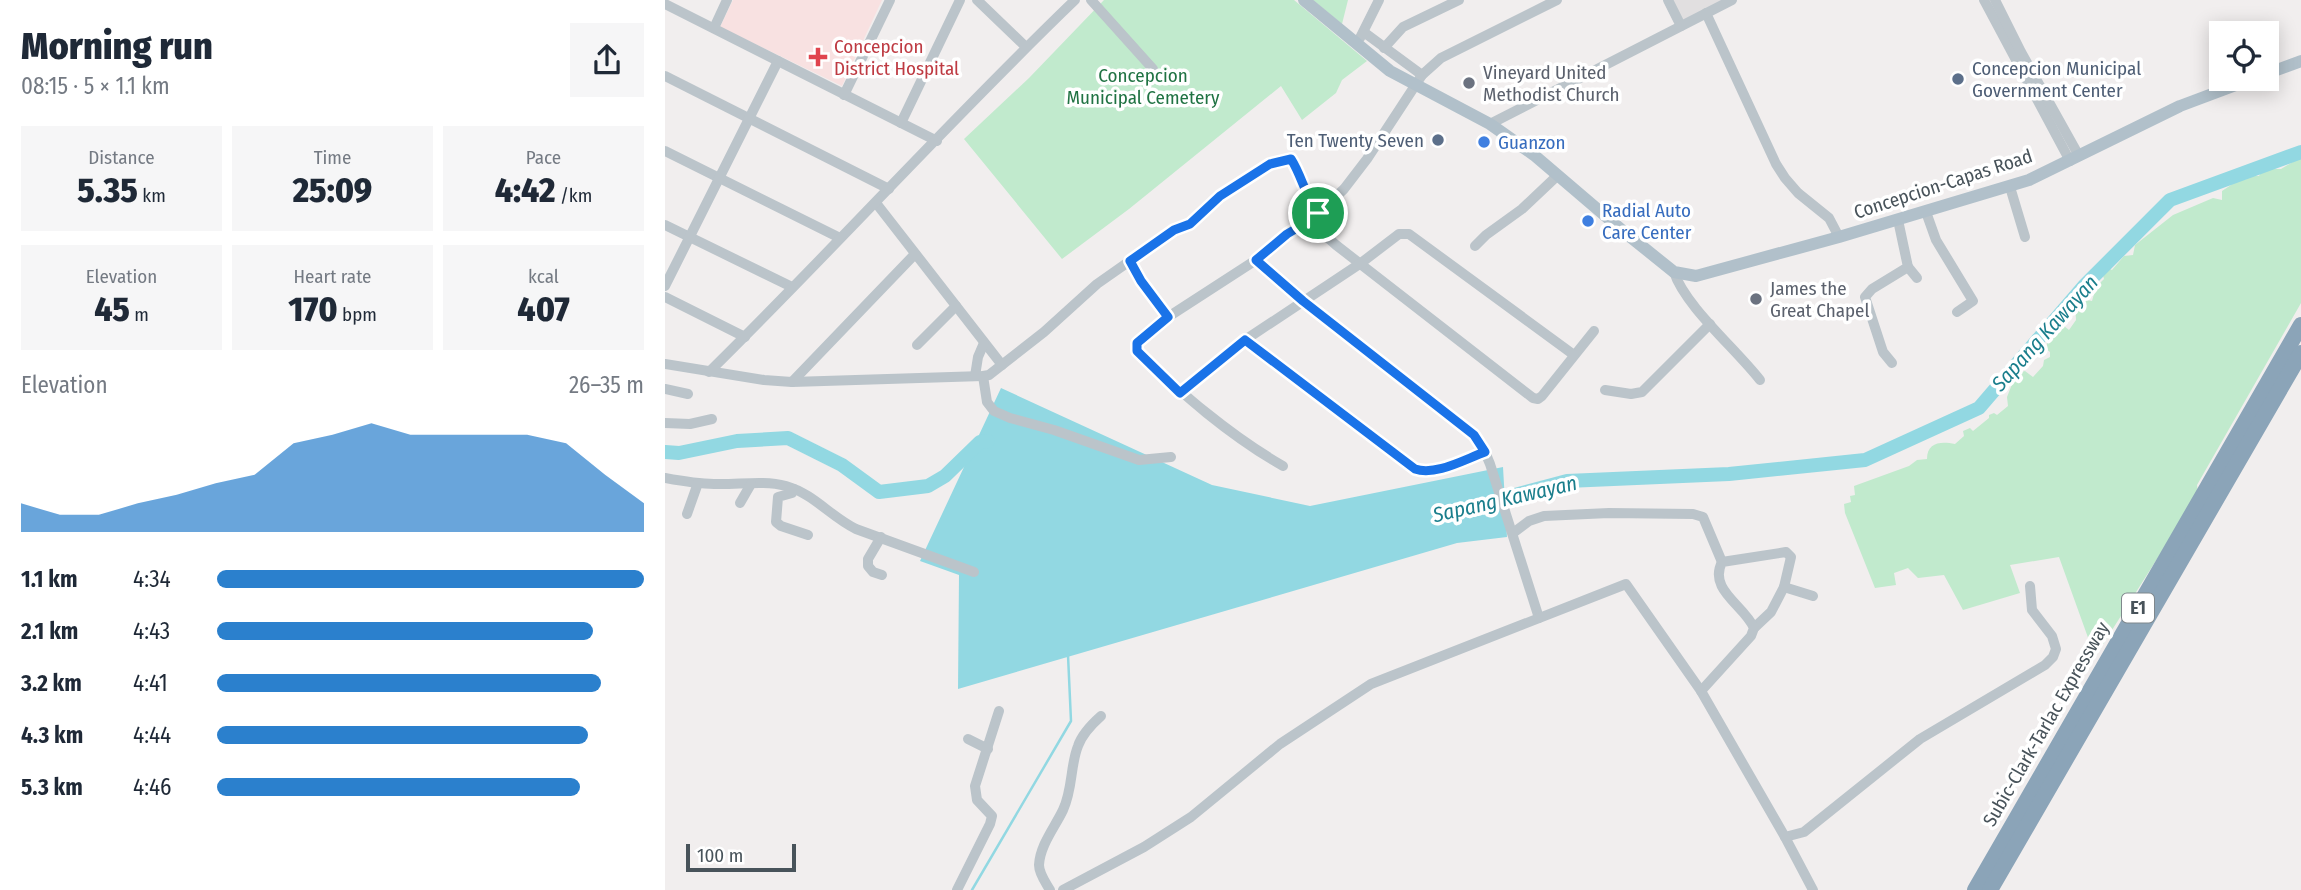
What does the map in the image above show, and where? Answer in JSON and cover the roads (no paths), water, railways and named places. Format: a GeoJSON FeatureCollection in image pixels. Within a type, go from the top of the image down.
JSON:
{"type":"FeatureCollection","features":[{"type":"Feature","properties":{"kind":"highway","name":"Subic-Clark-Tarlac Expressway"},"geometry":{"type":"LineString","coordinates":[[1975,890],[2301,325]]}},
{"type":"Feature","properties":{"kind":"highway","name":"Subic-Clark-Tarlac Expressway"},"geometry":{"type":"LineString","coordinates":[[1990,890],[2301,353]]}},
{"type":"Feature","properties":{"kind":"main road"},"geometry":{"type":"LineString","coordinates":[[1304,0],[1390,71],[1419,81],[1490,124],[1534,155],[1674,272]]}},
{"type":"Feature","properties":{"kind":"main road"},"geometry":{"type":"LineString","coordinates":[[2279,69],[2301,61]]}},
{"type":"Feature","properties":{"kind":"main road","name":"Concepcion-Capas Road"},"geometry":{"type":"LineString","coordinates":[[1674,272],[1696,276],[1709,274],[2010,187],[2074,159],[2180,106],[2220,91]]}},
{"type":"Feature","properties":{"kind":"street"},"geometry":{"type":"LineString","coordinates":[[714,28],[727,0]]}},
{"type":"Feature","properties":{"kind":"street"},"geometry":{"type":"LineString","coordinates":[[844,94],[890,0]]}},
{"type":"Feature","properties":{"kind":"street"},"geometry":{"type":"LineString","coordinates":[[901,123],[960,0]]}},
{"type":"Feature","properties":{"kind":"street"},"geometry":{"type":"LineString","coordinates":[[977,0],[1026,47]]}},
{"type":"Feature","properties":{"kind":"street"},"geometry":{"type":"LineString","coordinates":[[1091,0],[1153,69]]}},
{"type":"Feature","properties":{"kind":"street"},"geometry":{"type":"LineString","coordinates":[[1355,44],[1365,33],[1379,0]]}},
{"type":"Feature","properties":{"kind":"street"},"geometry":{"type":"LineString","coordinates":[[1384,48],[1402,27],[1459,0]]}},
{"type":"Feature","properties":{"kind":"street"},"geometry":{"type":"LineString","coordinates":[[1283,466],[1252,448],[1180,393],[1137,351],[1137,343],[1168,317],[1256,260],[1313,217],[1344,189],[1419,81],[1441,58],[1557,0]]}},
{"type":"Feature","properties":{"kind":"street"},"geometry":{"type":"LineString","coordinates":[[1668,0],[1681,26]]}},
{"type":"Feature","properties":{"kind":"street"},"geometry":{"type":"LineString","coordinates":[[1490,124],[1732,0]]}},
{"type":"Feature","properties":{"kind":"street"},"geometry":{"type":"LineString","coordinates":[[1984,0],[2074,159]]}},
{"type":"Feature","properties":{"kind":"street"},"geometry":{"type":"LineString","coordinates":[[1995,0],[2074,159]]}},
{"type":"Feature","properties":{"kind":"street"},"geometry":{"type":"LineString","coordinates":[[709,372],[1073,1]]}},
{"type":"Feature","properties":{"kind":"street"},"geometry":{"type":"LineString","coordinates":[[665,4],[937,141]]}},
{"type":"Feature","properties":{"kind":"street"},"geometry":{"type":"LineString","coordinates":[[1706,13],[1776,164],[1798,193],[1829,218],[1839,237]]}},
{"type":"Feature","properties":{"kind":"street"},"geometry":{"type":"LineString","coordinates":[[1365,33],[1419,81]]}},
{"type":"Feature","properties":{"kind":"street"},"geometry":{"type":"LineString","coordinates":[[665,286],[778,61]]}},
{"type":"Feature","properties":{"kind":"street"},"geometry":{"type":"LineString","coordinates":[[665,76],[890,190]]}},
{"type":"Feature","properties":{"kind":"street"},"geometry":{"type":"LineString","coordinates":[[665,151],[840,238]]}},
{"type":"Feature","properties":{"kind":"street"},"geometry":{"type":"LineString","coordinates":[[665,364],[792,382],[979,376],[1002,365],[1097,284],[1174,230],[1190,224],[1220,196],[1270,164],[1291,159],[1298,170],[1313,217],[1361,263],[1532,398],[1538,399],[1542,396],[1594,331]]}},
{"type":"Feature","properties":{"kind":"street"},"geometry":{"type":"LineString","coordinates":[[1475,246],[1522,209],[1558,175]]}},
{"type":"Feature","properties":{"kind":"street"},"geometry":{"type":"LineString","coordinates":[[2010,187],[2025,237]]}},
{"type":"Feature","properties":{"kind":"street"},"geometry":{"type":"LineString","coordinates":[[876,203],[1002,365]]}},
{"type":"Feature","properties":{"kind":"street"},"geometry":{"type":"LineString","coordinates":[[1926,212],[1936,240],[1973,301],[1957,312]]}},
{"type":"Feature","properties":{"kind":"street"},"geometry":{"type":"LineString","coordinates":[[1898,220],[1908,267],[1917,278]]}},
{"type":"Feature","properties":{"kind":"street"},"geometry":{"type":"LineString","coordinates":[[665,225],[792,287]]}},
{"type":"Feature","properties":{"kind":"street"},"geometry":{"type":"LineString","coordinates":[[1180,393],[1245,340],[1361,263],[1399,234],[1409,234],[1574,355]]}},
{"type":"Feature","properties":{"kind":"street"},"geometry":{"type":"LineString","coordinates":[[792,382],[915,254]]}},
{"type":"Feature","properties":{"kind":"street"},"geometry":{"type":"LineString","coordinates":[[1256,260],[1303,301],[1474,435],[1490,464],[1539,618]]}},
{"type":"Feature","properties":{"kind":"street"},"geometry":{"type":"LineString","coordinates":[[1130,261],[1141,281],[1168,317]]}},
{"type":"Feature","properties":{"kind":"street"},"geometry":{"type":"LineString","coordinates":[[1892,363],[1883,352],[1865,297],[1872,289],[1908,267]]}},
{"type":"Feature","properties":{"kind":"street"},"geometry":{"type":"LineString","coordinates":[[1674,272],[1678,284],[1760,380]]}},
{"type":"Feature","properties":{"kind":"street"},"geometry":{"type":"LineString","coordinates":[[665,298],[745,337]]}},
{"type":"Feature","properties":{"kind":"street"},"geometry":{"type":"LineString","coordinates":[[917,345],[956,306]]}},
{"type":"Feature","properties":{"kind":"street"},"geometry":{"type":"LineString","coordinates":[[1605,390],[1631,394],[1642,391],[1710,324]]}},
{"type":"Feature","properties":{"kind":"street"},"geometry":{"type":"LineString","coordinates":[[1245,340],[1415,469],[1440,468],[1485,452]]}},
{"type":"Feature","properties":{"kind":"street"},"geometry":{"type":"LineString","coordinates":[[984,343],[978,357],[979,376],[987,402],[994,411],[1139,460],[1171,457]]}},
{"type":"Feature","properties":{"kind":"street"},"geometry":{"type":"LineString","coordinates":[[665,389],[688,394]]}},
{"type":"Feature","properties":{"kind":"street"},"geometry":{"type":"LineString","coordinates":[[665,423],[690,424],[712,419]]}},
{"type":"Feature","properties":{"kind":"street"},"geometry":{"type":"LineString","coordinates":[[665,478],[698,483],[768,483],[794,489],[825,506],[846,524],[974,572]]}},
{"type":"Feature","properties":{"kind":"street"},"geometry":{"type":"LineString","coordinates":[[687,514],[698,483]]}},
{"type":"Feature","properties":{"kind":"street"},"geometry":{"type":"LineString","coordinates":[[740,503],[751,484]]}},
{"type":"Feature","properties":{"kind":"street"},"geometry":{"type":"LineString","coordinates":[[794,489],[792,493],[779,496],[776,522],[808,535]]}},
{"type":"Feature","properties":{"kind":"street"},"geometry":{"type":"LineString","coordinates":[[1511,529],[1544,516],[1609,513],[1693,514],[1703,517],[1722,562],[1718,570],[1721,588],[1750,618],[1754,628]]}},
{"type":"Feature","properties":{"kind":"street"},"geometry":{"type":"LineString","coordinates":[[881,537],[868,559],[868,566],[873,572],[882,575]]}},
{"type":"Feature","properties":{"kind":"street"},"geometry":{"type":"LineString","coordinates":[[1701,691],[1751,636],[1754,628],[1771,612],[1784,587],[1791,556],[1786,552],[1722,562]]}},
{"type":"Feature","properties":{"kind":"street"},"geometry":{"type":"LineString","coordinates":[[1063,890],[1191,817],[1280,744],[1371,684],[1626,584],[1701,691],[1785,837],[1812,890]]}},
{"type":"Feature","properties":{"kind":"street"},"geometry":{"type":"LineString","coordinates":[[1785,837],[1804,832],[1920,739],[2045,665],[2056,649],[2052,636],[2032,610],[2030,586]]}},
{"type":"Feature","properties":{"kind":"street"},"geometry":{"type":"LineString","coordinates":[[1784,587],[1813,596]]}},
{"type":"Feature","properties":{"kind":"street"},"geometry":{"type":"LineString","coordinates":[[957,890],[992,816],[974,793],[999,710]]}},
{"type":"Feature","properties":{"kind":"street"},"geometry":{"type":"LineString","coordinates":[[1050,890],[1041,873],[1041,859],[1049,834],[1068,798],[1079,742],[1101,716]]}},
{"type":"Feature","properties":{"kind":"street"},"geometry":{"type":"LineString","coordinates":[[968,739],[988,749]]}},
{"type":"Feature","properties":{"kind":"street"},"geometry":{"type":"LineString","coordinates":[[1800,868],[1804,890]]}},
{"type":"Feature","properties":{"kind":"water"},"geometry":{"type":"Polygon","coordinates":[[[1001,388],[1212,485],[1310,506],[1503,467],[1507,537],[1457,543],[958,689],[959,575],[920,561],[1001,388]]]}},
{"type":"Feature","properties":{"kind":"waterway","name":"Sapang Kawayan"},"geometry":{"type":"LineString","coordinates":[[1489,502],[1567,481],[1729,474],[1865,460],[1979,408],[2084,286],[2170,200],[2301,152]]}},
{"type":"Feature","properties":{"kind":"waterway","name":"Sapang Kawayan"},"geometry":{"type":"LineString","coordinates":[[665,452],[679,453],[737,441],[788,438],[842,465],[879,492],[928,486],[945,476],[980,442],[988,441]]}},
{"type":"Feature","properties":{"kind":"waterway"},"geometry":{"type":"LineString","coordinates":[[972,890],[1071,721],[1068,655]]}},
{"type":"Feature","properties":{"kind":"place","name":"Concepcion District Hospital"},"geometry":{"type":"Point","coordinates":[818,57]}},
{"type":"Feature","properties":{"kind":"place","name":"Concepcion Municipal Government Center"},"geometry":{"type":"Point","coordinates":[1958,79]}},
{"type":"Feature","properties":{"kind":"place","name":"Vineyard United Methodist Church"},"geometry":{"type":"Point","coordinates":[1469,83]}},
{"type":"Feature","properties":{"kind":"place","name":"Ten Twenty Seven"},"geometry":{"type":"Point","coordinates":[1438,140]}},
{"type":"Feature","properties":{"kind":"place","name":"Guanzon"},"geometry":{"type":"Point","coordinates":[1484,142]}},
{"type":"Feature","properties":{"kind":"place","name":"Radial Auto Care Center"},"geometry":{"type":"Point","coordinates":[1588,221]}},
{"type":"Feature","properties":{"kind":"place","name":"James the Great Chapel"},"geometry":{"type":"Point","coordinates":[1756,299]}},
{"type":"Feature","properties":{"kind":"park label","name":"Concepcion Municipal Cemetery"},"geometry":{"type":"Point","coordinates":[1143,86]}}]}
